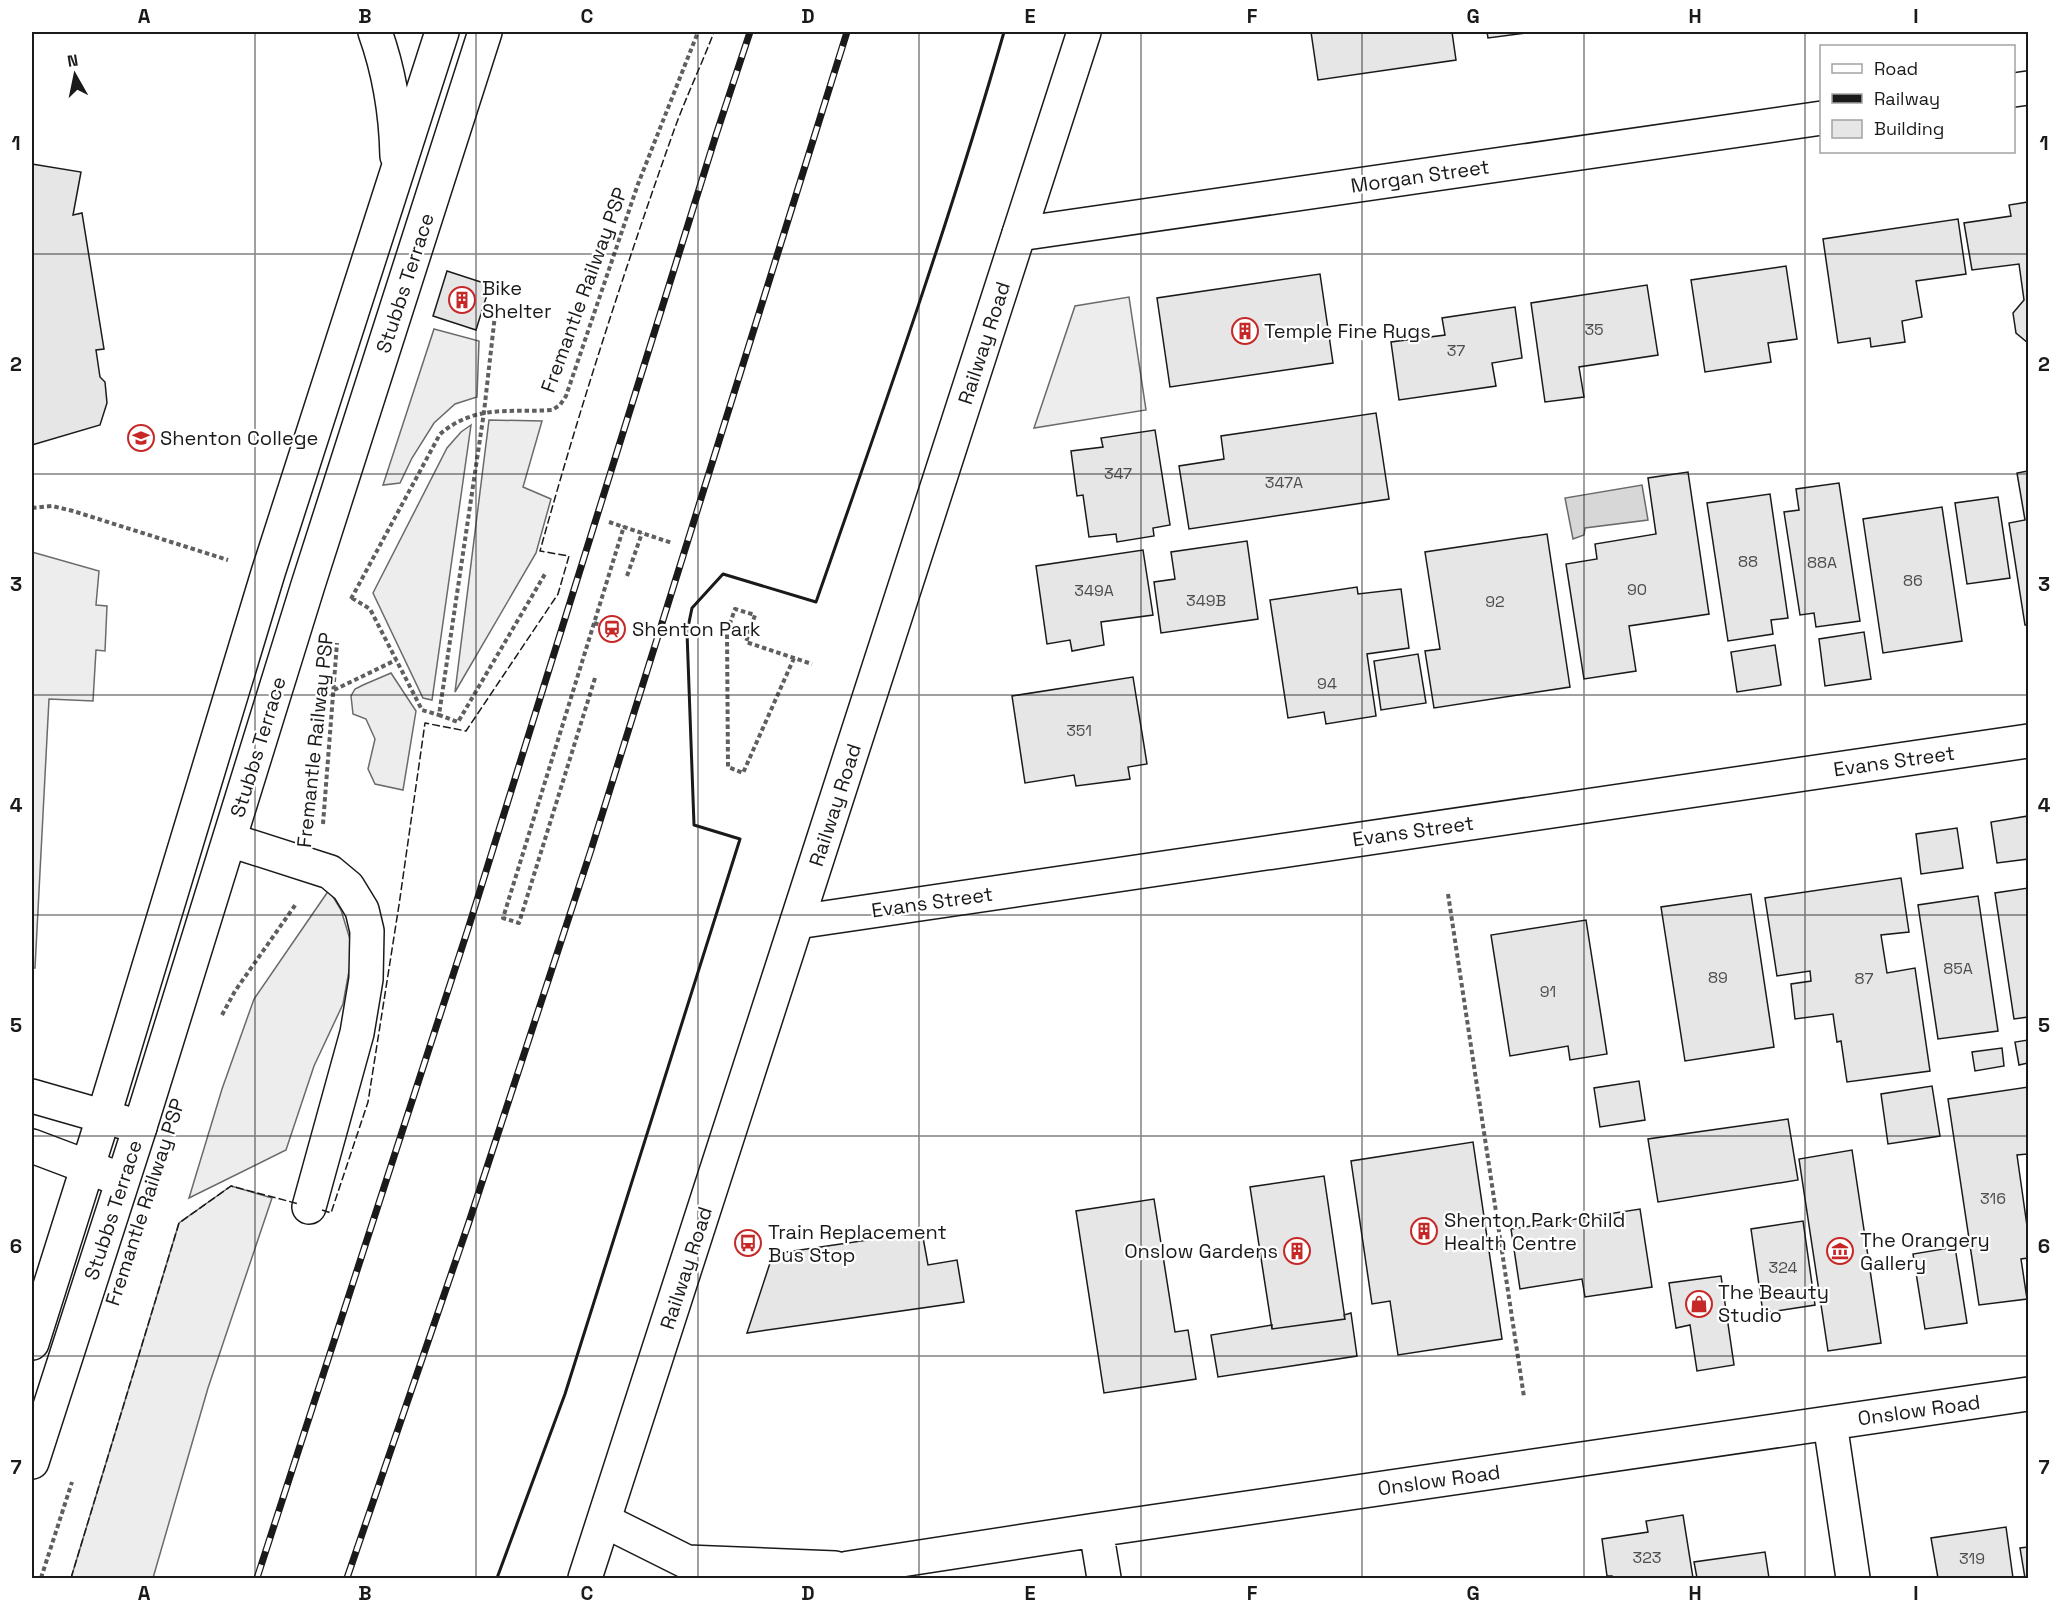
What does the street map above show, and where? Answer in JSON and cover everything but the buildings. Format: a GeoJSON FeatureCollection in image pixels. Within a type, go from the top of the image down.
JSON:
{"type":"FeatureCollection","features":[{"type":"Feature","properties":{"kind":"main road"},"geometry":{"type":"LineString","coordinates":[[375,32],[389,85],[396,133],[398,172]]}},
{"type":"Feature","properties":{"kind":"main road","name":"Stubbs Terrace"},"geometry":{"type":"LineString","coordinates":[[32,1342],[104,1115],[267,573],[442,32]]}},
{"type":"Feature","properties":{"kind":"main road","name":"Stubbs Terrace"},"geometry":{"type":"LineString","coordinates":[[32,1462],[140,1127],[308,585],[484,32]]}},
{"type":"Feature","properties":{"kind":"main road","name":"Railway Road"},"geometry":{"type":"LineString","coordinates":[[585,1578],[1084,32]]}},
{"type":"Feature","properties":{"kind":"main road","name":"Morgan Street"},"geometry":{"type":"LineString","coordinates":[[1019,234],[1820,118]]}},
{"type":"Feature","properties":{"kind":"main road","name":"Evans Street"},"geometry":{"type":"LineString","coordinates":[[797,922],[2028,741]]}},
{"type":"Feature","properties":{"kind":"main road"},"geometry":{"type":"LineString","coordinates":[[230,840],[330,872],[348,887],[362,910],[368,931],[363,1005],[309,1207]]}},
{"type":"Feature","properties":{"kind":"main road"},"geometry":{"type":"LineString","coordinates":[[32,1096],[140,1127]]}},
{"type":"Feature","properties":{"kind":"main road"},"geometry":{"type":"LineString","coordinates":[[32,1146],[122,1180]]}},
{"type":"Feature","properties":{"kind":"main road","name":"Onslow Road"},"geometry":{"type":"LineString","coordinates":[[811,1578],[849,1568],[1096,1530],[2028,1394]]}},
{"type":"Feature","properties":{"kind":"main road"},"geometry":{"type":"LineString","coordinates":[[1830,1423],[1853,1578]]}},
{"type":"Feature","properties":{"kind":"main road","name":"Onslow Road"},"geometry":{"type":"LineString","coordinates":[[605,1521],[687,1562],[849,1568]]}},
{"type":"Feature","properties":{"kind":"main road"},"geometry":{"type":"LineString","coordinates":[[1096,1530],[1104,1578]]}},
{"type":"Feature","properties":{"kind":"path","name":"Fremantle Railway PSP"},"geometry":{"type":"LineString","coordinates":[[348,607],[440,434],[465,417],[484,412],[552,410],[560,405],[566,396],[638,184],[698,32]]}},
{"type":"Feature","properties":{"kind":"path"},"geometry":{"type":"LineString","coordinates":[[439,715],[484,412],[496,306]]}},
{"type":"Feature","properties":{"kind":"path"},"geometry":{"type":"LineString","coordinates":[[32,508],[52,506],[73,510],[237,563]]}},
{"type":"Feature","properties":{"kind":"path"},"geometry":{"type":"LineString","coordinates":[[609,522],[672,543]]}},
{"type":"Feature","properties":{"kind":"path"},"geometry":{"type":"LineString","coordinates":[[595,678],[519,923],[503,918],[624,526]]}},
{"type":"Feature","properties":{"kind":"path"},"geometry":{"type":"LineString","coordinates":[[627,576],[642,533]]}},
{"type":"Feature","properties":{"kind":"path"},"geometry":{"type":"LineString","coordinates":[[352,598],[370,609],[422,710],[458,722],[545,574]]}},
{"type":"Feature","properties":{"kind":"path"},"geometry":{"type":"LineString","coordinates":[[794,658],[743,773],[728,767],[728,632],[735,609],[754,615],[746,642],[794,658],[812,664]]}},
{"type":"Feature","properties":{"kind":"path"},"geometry":{"type":"LineString","coordinates":[[594,623],[612,630]]}},
{"type":"Feature","properties":{"kind":"path","name":"Fremantle Railway PSP"},"geometry":{"type":"LineString","coordinates":[[219,1023],[235,991],[297,904],[316,868],[321,844],[338,634]]}},
{"type":"Feature","properties":{"kind":"path"},"geometry":{"type":"LineString","coordinates":[[334,690],[396,660]]}},
{"type":"Feature","properties":{"kind":"path"},"geometry":{"type":"LineString","coordinates":[[1448,894],[1524,1397]]}},
{"type":"Feature","properties":{"kind":"path"},"geometry":{"type":"LineString","coordinates":[[41,1578],[74,1476]]}},
{"type":"Feature","properties":{"kind":"shaded area"},"geometry":{"type":"Polygon","coordinates":[[[1129,297],[1146,410],[1034,428],[1075,306],[1129,297]]]}},
{"type":"Feature","properties":{"kind":"shaded area"},"geometry":{"type":"Polygon","coordinates":[[[434,329],[479,341],[477,397],[455,404],[434,423],[412,458],[400,483],[383,485],[434,329]]]}},
{"type":"Feature","properties":{"kind":"shaded area"},"geometry":{"type":"Polygon","coordinates":[[[489,420],[542,421],[523,487],[551,499],[536,553],[455,692],[489,420]]]}},
{"type":"Feature","properties":{"kind":"shaded area"},"geometry":{"type":"Polygon","coordinates":[[[471,425],[432,700],[423,698],[373,593],[447,448],[461,432],[471,425]]]}},
{"type":"Feature","properties":{"kind":"shaded area"},"geometry":{"type":"Polygon","coordinates":[[[1642,485],[1648,520],[1585,528],[1584,535],[1573,539],[1565,498],[1642,485]]]}},
{"type":"Feature","properties":{"kind":"shaded area"},"geometry":{"type":"Polygon","coordinates":[[[32,552],[99,571],[96,605],[107,606],[105,651],[96,650],[93,701],[49,699],[35,968],[32,968],[32,552]]]}},
{"type":"Feature","properties":{"kind":"shaded area"},"geometry":{"type":"Polygon","coordinates":[[[391,673],[416,711],[403,790],[375,784],[368,769],[375,739],[366,719],[353,714],[351,696],[355,689],[391,673]]]}},
{"type":"Feature","properties":{"kind":"shaded area"},"geometry":{"type":"Polygon","coordinates":[[[329,890],[341,910],[353,949],[343,1004],[314,1066],[286,1150],[189,1198],[222,1089],[254,999],[329,890]]]}},
{"type":"Feature","properties":{"kind":"shaded area"},"geometry":{"type":"Polygon","coordinates":[[[231,1186],[272,1198],[208,1388],[153,1578],[71,1578],[179,1223],[231,1186]]]}},
{"type":"Feature","properties":{"kind":"railway"},"geometry":{"type":"LineString","coordinates":[[257,1578],[468,929],[750,32]]}},
{"type":"Feature","properties":{"kind":"railway"},"geometry":{"type":"LineString","coordinates":[[347,1578],[468,1225],[591,850],[847,32]]}},
{"type":"Feature","properties":{"kind":"fence"},"geometry":{"type":"LineString","coordinates":[[322,1210],[331,1213],[368,1102],[425,723],[466,731],[558,594],[569,556],[540,551],[586,393],[637,237],[678,120],[714,32]]}},
{"type":"Feature","properties":{"kind":"fence"},"geometry":{"type":"LineString","coordinates":[[71,1578],[179,1223],[231,1186],[299,1204]]}},
{"type":"Feature","properties":{"kind":"wall"},"geometry":{"type":"LineString","coordinates":[[497,1578],[565,1394],[740,839],[694,825],[687,632],[692,608],[723,574],[816,602],[938,247],[1004,32]]}},
{"type":"Feature","properties":{"kind":"place","name":"Bike Shelter"},"geometry":{"type":"Point","coordinates":[462,300]}},
{"type":"Feature","properties":{"kind":"place","name":"Temple Fine Rugs"},"geometry":{"type":"Point","coordinates":[1245,331]}},
{"type":"Feature","properties":{"kind":"place","name":"Shenton College"},"geometry":{"type":"Point","coordinates":[141,438]}},
{"type":"Feature","properties":{"kind":"place","name":"Shenton Park"},"geometry":{"type":"Point","coordinates":[612,629]}},
{"type":"Feature","properties":{"kind":"place","name":"Shenton Park Child Health Centre"},"geometry":{"type":"Point","coordinates":[1424,1231]}},
{"type":"Feature","properties":{"kind":"place","name":"Train Replacement Bus Stop"},"geometry":{"type":"Point","coordinates":[748,1243]}},
{"type":"Feature","properties":{"kind":"place","name":"Onslow Gardens"},"geometry":{"type":"Point","coordinates":[1297,1251]}},
{"type":"Feature","properties":{"kind":"place","name":"The Orangery Gallery"},"geometry":{"type":"Point","coordinates":[1840,1251]}},
{"type":"Feature","properties":{"kind":"place","name":"The Beauty Studio"},"geometry":{"type":"Point","coordinates":[1699,1304]}}]}
